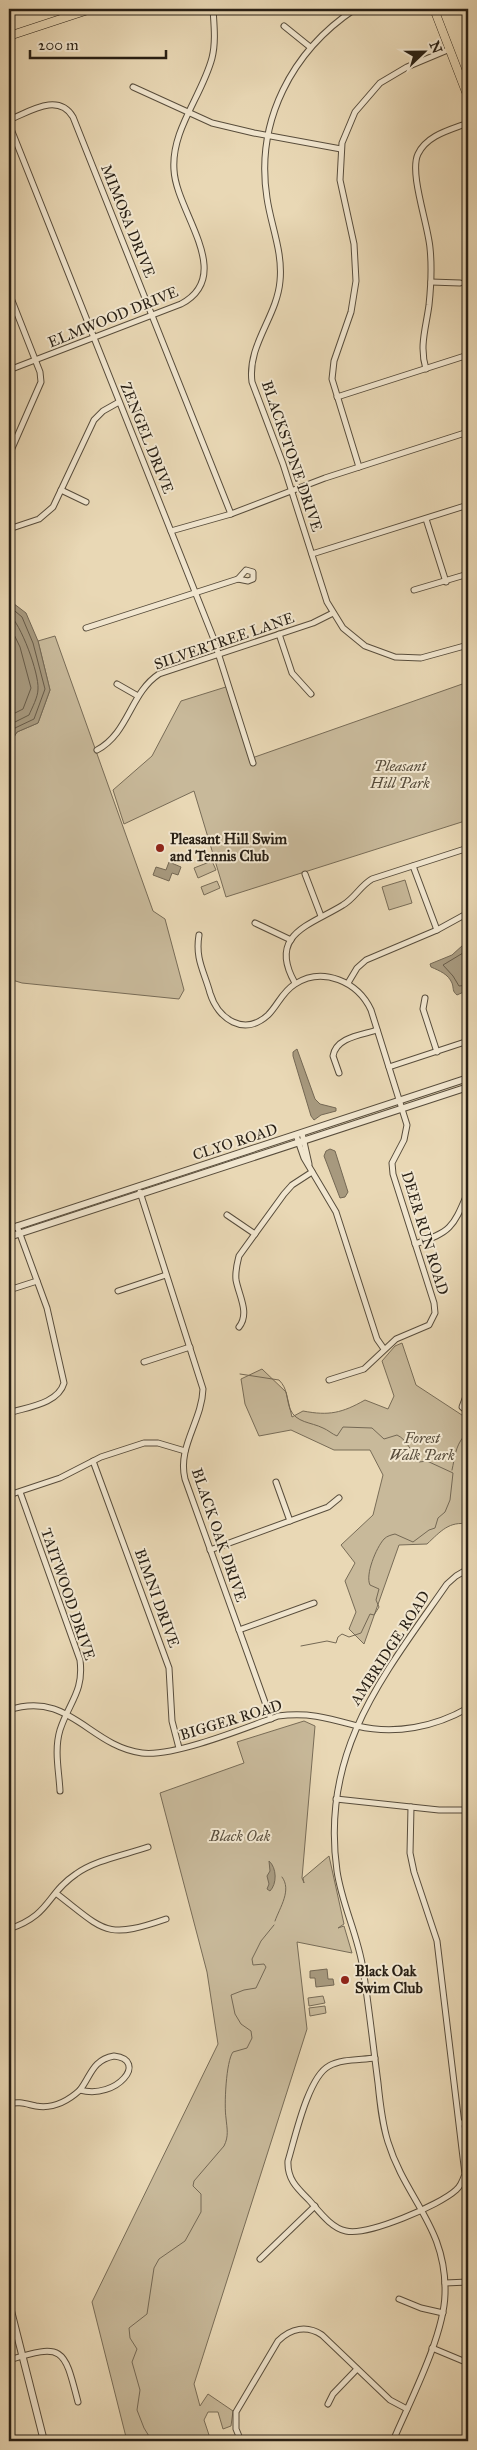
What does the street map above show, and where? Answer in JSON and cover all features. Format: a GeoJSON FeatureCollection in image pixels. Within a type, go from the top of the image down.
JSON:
{"type":"FeatureCollection","features":[{"type":"Feature","properties":{"kind":"main road"},"geometry":{"type":"LineString","coordinates":[[9,36],[80,11],[91,9]]}},
{"type":"Feature","properties":{"kind":"main road"},"geometry":{"type":"LineString","coordinates":[[434,9],[468,97]]}},
{"type":"Feature","properties":{"kind":"street","name":"ELMWOOD DRIVE"},"geometry":{"type":"LineString","coordinates":[[9,370],[152,315],[189,299],[199,290],[204,276],[205,264],[203,253],[182,201],[174,172],[176,144],[208,69],[213,51],[215,31],[213,9]]}},
{"type":"Feature","properties":{"kind":"street","name":"BLACKSTONE DRIVE"},"geometry":{"type":"LineString","coordinates":[[355,9],[333,25],[310,48],[283,88],[268,135],[265,156],[265,186],[279,251],[280,278],[274,309],[254,352],[251,375],[254,389],[292,491],[333,613],[356,640],[373,651],[391,656],[421,658],[468,645]]}},
{"type":"Feature","properties":{"kind":"street"},"geometry":{"type":"LineString","coordinates":[[284,26],[310,48]]}},
{"type":"Feature","properties":{"kind":"street"},"geometry":{"type":"LineString","coordinates":[[359,467],[337,397],[333,370],[351,312],[356,271],[352,236],[340,180],[341,149],[355,112],[380,83],[398,71],[450,49]]}},
{"type":"Feature","properties":{"kind":"street"},"geometry":{"type":"LineString","coordinates":[[133,87],[189,113],[228,128],[341,149]]}},
{"type":"Feature","properties":{"kind":"street","name":"MIMOSA DRIVE"},"geometry":{"type":"LineString","coordinates":[[9,120],[50,104],[64,107],[70,113],[231,514]]}},
{"type":"Feature","properties":{"kind":"street"},"geometry":{"type":"LineString","coordinates":[[426,369],[422,348],[431,282],[428,228],[415,175],[417,156],[431,139],[468,123]]}},
{"type":"Feature","properties":{"kind":"street","name":"ZENGEL DRIVE"},"geometry":{"type":"LineString","coordinates":[[9,124],[195,592],[218,653],[253,763]]}},
{"type":"Feature","properties":{"kind":"street"},"geometry":{"type":"LineString","coordinates":[[431,282],[460,283]]}},
{"type":"Feature","properties":{"kind":"street"},"geometry":{"type":"LineString","coordinates":[[9,293],[41,377],[40,387],[9,455]]}},
{"type":"Feature","properties":{"kind":"street"},"geometry":{"type":"LineString","coordinates":[[9,311],[15,309]]}},
{"type":"Feature","properties":{"kind":"street"},"geometry":{"type":"LineString","coordinates":[[337,397],[468,355]]}},
{"type":"Feature","properties":{"kind":"street"},"geometry":{"type":"LineString","coordinates":[[9,529],[45,515],[52,507],[97,415],[120,402]]}},
{"type":"Feature","properties":{"kind":"street"},"geometry":{"type":"LineString","coordinates":[[171,532],[231,514],[359,467],[468,432]]}},
{"type":"Feature","properties":{"kind":"street"},"geometry":{"type":"LineString","coordinates":[[61,490],[86,502]]}},
{"type":"Feature","properties":{"kind":"street"},"geometry":{"type":"LineString","coordinates":[[312,554],[468,505]]}},
{"type":"Feature","properties":{"kind":"street"},"geometry":{"type":"LineString","coordinates":[[426,519],[446,582]]}},
{"type":"Feature","properties":{"kind":"street"},"geometry":{"type":"LineString","coordinates":[[414,590],[468,574]]}},
{"type":"Feature","properties":{"kind":"street"},"geometry":{"type":"LineString","coordinates":[[86,628],[238,578]]}},
{"type":"Feature","properties":{"kind":"street","name":"SILVERTREE LANE"},"geometry":{"type":"LineString","coordinates":[[97,750],[116,736],[138,696],[148,683],[159,674],[313,623],[333,613]]}},
{"type":"Feature","properties":{"kind":"street"},"geometry":{"type":"LineString","coordinates":[[279,634],[292,673],[311,694]]}},
{"type":"Feature","properties":{"kind":"street"},"geometry":{"type":"LineString","coordinates":[[117,684],[138,696]]}},
{"type":"Feature","properties":{"kind":"street"},"geometry":{"type":"LineString","coordinates":[[295,984],[290,974],[287,960],[291,940],[304,925],[346,903],[360,888],[372,879],[468,848]]}},
{"type":"Feature","properties":{"kind":"street"},"geometry":{"type":"LineString","coordinates":[[413,866],[437,930]]}},
{"type":"Feature","properties":{"kind":"street"},"geometry":{"type":"LineString","coordinates":[[305,874],[321,916]]}},
{"type":"Feature","properties":{"kind":"street"},"geometry":{"type":"LineString","coordinates":[[348,983],[357,968],[366,960],[437,930],[468,913]]}},
{"type":"Feature","properties":{"kind":"street"},"geometry":{"type":"LineString","coordinates":[[255,923],[291,940]]}},
{"type":"Feature","properties":{"kind":"street","name":"DEER RUN ROAD"},"geometry":{"type":"LineString","coordinates":[[198,935],[197,958],[206,976],[214,1006],[229,1021],[246,1024],[262,1020],[270,1013],[282,994],[295,984],[319,976],[335,978],[348,983],[366,1000],[401,1100],[406,1132],[394,1157],[392,1167],[434,1302],[435,1313],[429,1325],[396,1339],[364,1369],[329,1380]]}},
{"type":"Feature","properties":{"kind":"street"},"geometry":{"type":"LineString","coordinates":[[425,998],[424,1010],[437,1052]]}},
{"type":"Feature","properties":{"kind":"street"},"geometry":{"type":"LineString","coordinates":[[339,1073],[333,1056],[337,1046],[344,1040],[377,1030]]}},
{"type":"Feature","properties":{"kind":"street"},"geometry":{"type":"LineString","coordinates":[[389,1067],[468,1041]]}},
{"type":"Feature","properties":{"kind":"street","name":"CLYO ROAD"},"geometry":{"type":"LineString","coordinates":[[300,1138],[401,1100],[468,1078]]}},
{"type":"Feature","properties":{"kind":"street","name":"CLYO ROAD"},"geometry":{"type":"LineString","coordinates":[[9,1228],[139,1190],[300,1138],[403,1109],[468,1087]]}},
{"type":"Feature","properties":{"kind":"street"},"geometry":{"type":"LineString","coordinates":[[300,1138],[310,1169],[336,1212],[377,1339],[384,1349]]}},
{"type":"Feature","properties":{"kind":"street"},"geometry":{"type":"LineString","coordinates":[[239,1327],[244,1321],[244,1309],[236,1280],[236,1267],[239,1256],[288,1189],[310,1169]]}},
{"type":"Feature","properties":{"kind":"street","name":"CLYO ROAD"},"geometry":{"type":"LineString","coordinates":[[9,1237],[139,1190]]}},
{"type":"Feature","properties":{"kind":"street","name":"BLACK OAK DRIVE"},"geometry":{"type":"LineString","coordinates":[[139,1190],[201,1381],[202,1396],[184,1451],[182,1465],[184,1479],[271,1719]]}},
{"type":"Feature","properties":{"kind":"street"},"geometry":{"type":"LineString","coordinates":[[415,1244],[438,1236],[449,1228],[456,1220],[468,1192]]}},
{"type":"Feature","properties":{"kind":"street"},"geometry":{"type":"LineString","coordinates":[[227,1215],[255,1234]]}},
{"type":"Feature","properties":{"kind":"street"},"geometry":{"type":"LineString","coordinates":[[9,1413],[54,1398],[61,1391],[64,1383],[47,1308],[16,1226]]}},
{"type":"Feature","properties":{"kind":"street"},"geometry":{"type":"LineString","coordinates":[[118,1291],[166,1275]]}},
{"type":"Feature","properties":{"kind":"street"},"geometry":{"type":"LineString","coordinates":[[9,1290],[37,1281]]}},
{"type":"Feature","properties":{"kind":"street"},"geometry":{"type":"LineString","coordinates":[[144,1362],[190,1346]]}},
{"type":"Feature","properties":{"kind":"street"},"geometry":{"type":"LineString","coordinates":[[468,1391],[462,1407],[468,1412]]}},
{"type":"Feature","properties":{"kind":"street"},"geometry":{"type":"LineString","coordinates":[[9,1495],[60,1478],[93,1461],[150,1442],[184,1451]]}},
{"type":"Feature","properties":{"kind":"street","name":"BIMNI DRIVE"},"geometry":{"type":"LineString","coordinates":[[93,1461],[169,1668],[172,1721],[179,1748]]}},
{"type":"Feature","properties":{"kind":"street"},"geometry":{"type":"LineString","coordinates":[[276,1482],[290,1521]]}},
{"type":"Feature","properties":{"kind":"street","name":"TAITWOOD DRIVE"},"geometry":{"type":"LineString","coordinates":[[20,1492],[80,1660],[80,1686],[67,1713],[57,1744],[60,1791]]}},
{"type":"Feature","properties":{"kind":"street"},"geometry":{"type":"LineString","coordinates":[[210,1550],[328,1507],[339,1498]]}},
{"type":"Feature","properties":{"kind":"street","name":"AMBRIDGE ROAD"},"geometry":{"type":"LineString","coordinates":[[393,2441],[432,2348],[443,2314],[445,2283],[442,2254],[435,2234],[401,2175],[386,2136],[362,1962],[343,1901],[337,1874],[334,1839],[336,1799],[345,1758],[356,1725],[379,1684],[447,1584],[468,1569]]}},
{"type":"Feature","properties":{"kind":"street"},"geometry":{"type":"LineString","coordinates":[[239,1630],[314,1603]]}},
{"type":"Feature","properties":{"kind":"street","name":"BIGGER ROAD"},"geometry":{"type":"LineString","coordinates":[[9,1710],[28,1705],[42,1705],[67,1713],[110,1742],[125,1749],[150,1754],[179,1748],[271,1719],[309,1714],[356,1725],[385,1729],[415,1728],[443,1720],[468,1708]]}},
{"type":"Feature","properties":{"kind":"street"},"geometry":{"type":"LineString","coordinates":[[336,1799],[439,1810],[468,1810]]}},
{"type":"Feature","properties":{"kind":"street"},"geometry":{"type":"LineString","coordinates":[[375,2058],[333,2064],[323,2069],[317,2077],[293,2143],[288,2166],[292,2181],[315,2206],[335,2226],[352,2232],[364,2230],[422,2211],[454,2192],[463,2180],[466,2169],[437,1941],[414,1872],[410,1852],[411,1807]]}},
{"type":"Feature","properties":{"kind":"street"},"geometry":{"type":"LineString","coordinates":[[9,1927],[23,1924],[38,1915],[71,1877],[84,1869],[148,1847]]}},
{"type":"Feature","properties":{"kind":"street"},"geometry":{"type":"LineString","coordinates":[[57,1894],[95,1923],[108,1930],[128,1931],[166,1919]]}},
{"type":"Feature","properties":{"kind":"street"},"geometry":{"type":"LineString","coordinates":[[9,2104],[20,2102],[41,2107],[55,2105],[80,2090],[90,2070],[99,2061],[114,2056],[121,2058],[126,2063],[128,2074],[120,2084],[100,2091],[80,2090]]}},
{"type":"Feature","properties":{"kind":"street"},"geometry":{"type":"LineString","coordinates":[[460,2124],[468,2122]]}},
{"type":"Feature","properties":{"kind":"street"},"geometry":{"type":"LineString","coordinates":[[260,2259],[315,2206]]}},
{"type":"Feature","properties":{"kind":"street"},"geometry":{"type":"LineString","coordinates":[[445,2283],[468,2282]]}},
{"type":"Feature","properties":{"kind":"street"},"geometry":{"type":"LineString","coordinates":[[399,2298],[421,2308],[443,2314]]}},
{"type":"Feature","properties":{"kind":"street"},"geometry":{"type":"LineString","coordinates":[[9,2303],[11,2322],[22,2356],[43,2440],[34,2441]]}},
{"type":"Feature","properties":{"kind":"street"},"geometry":{"type":"LineString","coordinates":[[241,2441],[236,2429],[236,2412],[275,2346],[286,2334],[302,2329],[318,2333],[390,2400],[407,2409]]}},
{"type":"Feature","properties":{"kind":"street"},"geometry":{"type":"LineString","coordinates":[[432,2348],[468,2363]]}},
{"type":"Feature","properties":{"kind":"street"},"geometry":{"type":"LineString","coordinates":[[9,2360],[47,2350],[55,2351],[63,2356],[69,2367],[78,2402]]}},
{"type":"Feature","properties":{"kind":"street"},"geometry":{"type":"LineString","coordinates":[[328,2404],[333,2394],[357,2369]]}},
{"type":"Feature","properties":{"kind":"green space"},"geometry":{"type":"Polygon","coordinates":[[[55,636],[153,911],[165,919],[184,990],[179,999],[22,983],[9,979],[9,744],[17,732],[38,723],[50,690],[38,641],[55,636]]]}},
{"type":"Feature","properties":{"kind":"green space","name":"Pleasant Hill Park"},"geometry":{"type":"Polygon","coordinates":[[[468,682],[468,820],[226,897],[194,791],[124,824],[113,790],[152,756],[181,701],[229,686],[252,758],[468,682]]]}},
{"type":"Feature","properties":{"kind":"green space"},"geometry":{"type":"Polygon","coordinates":[[[212,861],[216,870],[198,878],[194,868],[212,861]]]}},
{"type":"Feature","properties":{"kind":"green space"},"geometry":{"type":"Polygon","coordinates":[[[405,880],[412,903],[389,910],[382,887],[405,880]]]}},
{"type":"Feature","properties":{"kind":"green space"},"geometry":{"type":"Polygon","coordinates":[[[217,881],[220,888],[204,895],[201,887],[217,881]]]}},
{"type":"Feature","properties":{"kind":"green space","name":"Forest Walk Park"},"geometry":{"type":"Polygon","coordinates":[[[402,1343],[416,1385],[468,1419],[468,1524],[461,1523],[450,1526],[441,1531],[427,1544],[399,1545],[364,1644],[349,1629],[356,1612],[345,1581],[355,1563],[341,1545],[373,1515],[383,1475],[370,1450],[334,1450],[291,1430],[259,1436],[245,1404],[241,1379],[262,1369],[286,1392],[292,1417],[303,1411],[328,1413],[342,1411],[365,1400],[388,1409],[394,1396],[382,1361],[395,1346],[402,1343]]]}},
{"type":"Feature","properties":{"kind":"green space","name":"Black Oak"},"geometry":{"type":"Polygon","coordinates":[[[304,1721],[315,1726],[302,1878],[304,1883],[303,1878],[329,1856],[344,1924],[338,1928],[344,1926],[352,1953],[297,1942],[307,2029],[194,2384],[200,2406],[208,2394],[233,2411],[231,2426],[223,2429],[218,2412],[208,2412],[204,2420],[211,2441],[127,2441],[92,2302],[218,2044],[207,1972],[160,1793],[244,1763],[237,1742],[304,1721]]]}},
{"type":"Feature","properties":{"kind":"green space"},"geometry":{"type":"Polygon","coordinates":[[[323,1996],[325,2003],[309,2006],[308,1998],[323,1996]]]}},
{"type":"Feature","properties":{"kind":"green space"},"geometry":{"type":"Polygon","coordinates":[[[325,2006],[326,2013],[310,2016],[309,2008],[325,2006]]]}},
{"type":"Feature","properties":{"kind":"water"},"geometry":{"type":"Polygon","coordinates":[[[9,600],[26,613],[38,641],[50,690],[38,723],[17,732],[11,742],[9,740],[9,600]]]}},
{"type":"Feature","properties":{"kind":"water"},"geometry":{"type":"Polygon","coordinates":[[[169,862],[181,867],[178,875],[172,873],[169,881],[153,875],[156,867],[166,870],[169,862]]]}},
{"type":"Feature","properties":{"kind":"water"},"geometry":{"type":"Polygon","coordinates":[[[463,945],[468,945],[468,990],[457,995],[448,977],[431,967],[430,964],[452,955],[463,945]]]}},
{"type":"Feature","properties":{"kind":"water"},"geometry":{"type":"Polygon","coordinates":[[[297,1049],[315,1099],[320,1104],[336,1108],[336,1111],[321,1115],[314,1120],[311,1116],[293,1056],[293,1052],[297,1049]]]}},
{"type":"Feature","properties":{"kind":"water"},"geometry":{"type":"Polygon","coordinates":[[[330,1149],[335,1151],[348,1192],[345,1197],[340,1198],[324,1156],[326,1151],[330,1149]]]}},
{"type":"Feature","properties":{"kind":"water"},"geometry":{"type":"Polygon","coordinates":[[[269,1861],[274,1868],[275,1876],[274,1884],[270,1891],[267,1889],[269,1884],[267,1876],[270,1871],[269,1861]]]}},
{"type":"Feature","properties":{"kind":"water"},"geometry":{"type":"Polygon","coordinates":[[[327,1969],[328,1979],[333,1979],[334,1985],[316,1987],[315,1978],[310,1978],[310,1971],[327,1969]]]}},
{"type":"Feature","properties":{"kind":"waterway"},"geometry":{"type":"LineString","coordinates":[[240,1374],[279,1380],[285,1390],[290,1409],[300,1420],[323,1428],[337,1436],[343,1427],[372,1428],[384,1439],[397,1435],[407,1443],[419,1462],[427,1461],[453,1473],[450,1500],[445,1512],[438,1518],[435,1528],[429,1530],[413,1542],[395,1534],[391,1535],[384,1539],[378,1549],[370,1568],[369,1581],[370,1585],[379,1589],[376,1600],[379,1607],[374,1615],[370,1614],[361,1633],[349,1637],[342,1634],[338,1637],[336,1643],[327,1641],[301,1646]]}},
{"type":"Feature","properties":{"kind":"waterway"},"geometry":{"type":"LineString","coordinates":[[452,1470],[457,1448],[464,1436],[465,1418]]}},
{"type":"Feature","properties":{"kind":"waterway"},"geometry":{"type":"LineString","coordinates":[[275,1921],[286,1887],[282,1877]]}},
{"type":"Feature","properties":{"kind":"waterway"},"geometry":{"type":"LineString","coordinates":[[152,2441],[144,2428],[137,2410],[140,2390],[132,2362],[137,2349],[130,2338],[129,2328],[147,2314],[154,2268],[159,2259],[185,2241],[201,2212],[201,2194],[193,2186],[194,2181],[226,2142],[225,2094],[229,2064],[233,2052],[247,2048],[252,2038],[251,2031],[241,2024],[235,2014],[231,1995],[256,1988],[266,1967],[264,1964],[253,1965],[252,1959],[261,1941],[274,1925]]}},
{"type":"Feature","properties":{"kind":"place","name":"Pleasant Hill Swim and Tennis Club"},"geometry":{"type":"Point","coordinates":[160,848]}},
{"type":"Feature","properties":{"kind":"place","name":"Black Oak Swim Club"},"geometry":{"type":"Point","coordinates":[345,1980]}}]}
